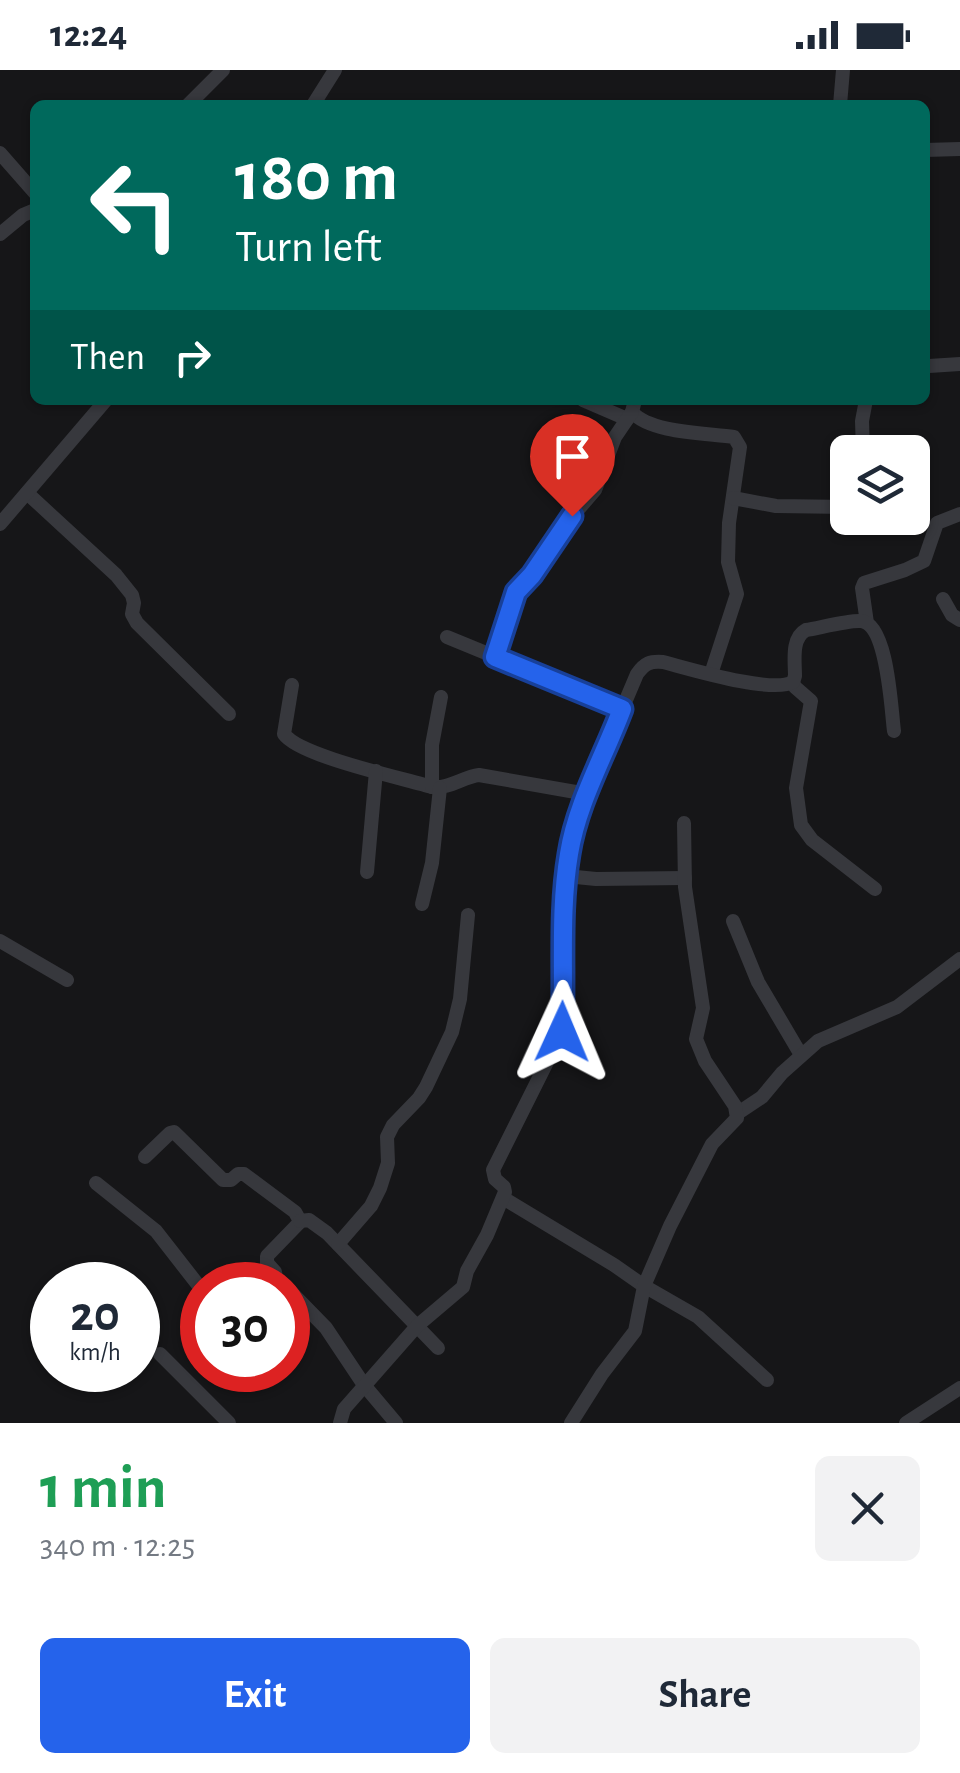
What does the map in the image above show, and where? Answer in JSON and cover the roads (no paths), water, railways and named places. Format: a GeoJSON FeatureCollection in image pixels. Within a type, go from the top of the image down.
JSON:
{"type":"FeatureCollection","features":[{"type":"Feature","properties":{"kind":"street"},"geometry":{"type":"LineString","coordinates":[[193,100],[223,70]]}},
{"type":"Feature","properties":{"kind":"street"},"geometry":{"type":"LineString","coordinates":[[316,100],[335,70]]}},
{"type":"Feature","properties":{"kind":"street"},"geometry":{"type":"LineString","coordinates":[[840,100],[843,70]]}},
{"type":"Feature","properties":{"kind":"street"},"geometry":{"type":"LineString","coordinates":[[930,150],[960,150]]}},
{"type":"Feature","properties":{"kind":"street"},"geometry":{"type":"LineString","coordinates":[[0,153],[30,186]]}},
{"type":"Feature","properties":{"kind":"street"},"geometry":{"type":"LineString","coordinates":[[0,234],[30,212]]}},
{"type":"Feature","properties":{"kind":"street"},"geometry":{"type":"LineString","coordinates":[[930,366],[960,364]]}},
{"type":"Feature","properties":{"kind":"street"},"geometry":{"type":"LineString","coordinates":[[0,524],[102,405]]}},
{"type":"Feature","properties":{"kind":"street"},"geometry":{"type":"LineString","coordinates":[[862,435],[865,405]]}},
{"type":"Feature","properties":{"kind":"street"},"geometry":{"type":"LineString","coordinates":[[495,657],[516,592],[595,490],[631,410],[652,425],[734,437],[740,447],[728,562],[738,594],[712,674]]}},
{"type":"Feature","properties":{"kind":"street"},"geometry":{"type":"LineString","coordinates":[[27,494],[123,582],[134,603],[133,619],[229,714]]}},
{"type":"Feature","properties":{"kind":"street"},"geometry":{"type":"LineString","coordinates":[[733,498],[776,506],[830,507]]}},
{"type":"Feature","properties":{"kind":"street"},"geometry":{"type":"LineString","coordinates":[[867,623],[864,583],[916,566],[927,555],[938,523],[960,514]]}},
{"type":"Feature","properties":{"kind":"street"},"geometry":{"type":"LineString","coordinates":[[944,598],[960,620]]}},
{"type":"Feature","properties":{"kind":"street"},"geometry":{"type":"LineString","coordinates":[[875,889],[812,840],[801,826],[796,788],[810,701],[793,682],[800,633],[861,621],[872,628],[881,644],[894,731]]}},
{"type":"Feature","properties":{"kind":"street"},"geometry":{"type":"LineString","coordinates":[[447,637],[622,709]]}},
{"type":"Feature","properties":{"kind":"street"},"geometry":{"type":"LineString","coordinates":[[340,1423],[344,1409],[417,1326],[462,1287],[503,1198],[504,1187],[492,1170],[562,1032],[566,876],[573,835],[636,674],[651,661],[783,687],[793,682]]}},
{"type":"Feature","properties":{"kind":"street"},"geometry":{"type":"LineString","coordinates":[[292,685],[284,728],[286,739],[293,744],[436,787],[479,774],[587,794]]}},
{"type":"Feature","properties":{"kind":"street"},"geometry":{"type":"LineString","coordinates":[[422,904],[432,863],[436,787],[432,745],[441,697]]}},
{"type":"Feature","properties":{"kind":"street"},"geometry":{"type":"LineString","coordinates":[[367,872],[376,771]]}},
{"type":"Feature","properties":{"kind":"street"},"geometry":{"type":"LineString","coordinates":[[684,823],[685,878],[702,1008],[696,1039],[705,1061],[738,1113]]}},
{"type":"Feature","properties":{"kind":"street"},"geometry":{"type":"LineString","coordinates":[[566,876],[685,878]]}},
{"type":"Feature","properties":{"kind":"street"},"geometry":{"type":"LineString","coordinates":[[338,1244],[371,1206],[388,1163],[387,1137],[394,1124],[420,1098],[452,1032],[460,998],[468,915]]}},
{"type":"Feature","properties":{"kind":"street"},"geometry":{"type":"LineString","coordinates":[[733,921],[758,982],[802,1055]]}},
{"type":"Feature","properties":{"kind":"street"},"geometry":{"type":"LineString","coordinates":[[0,941],[67,980]]}},
{"type":"Feature","properties":{"kind":"street"},"geometry":{"type":"LineString","coordinates":[[571,1423],[634,1331],[644,1286],[712,1144],[738,1113],[762,1096],[818,1041],[897,1007],[960,959]]}},
{"type":"Feature","properties":{"kind":"street"},"geometry":{"type":"LineString","coordinates":[[145,1157],[174,1132],[223,1180],[244,1174],[295,1212],[300,1221]]}},
{"type":"Feature","properties":{"kind":"street"},"geometry":{"type":"LineString","coordinates":[[96,1183],[156,1232],[180,1262]]}},
{"type":"Feature","properties":{"kind":"street"},"geometry":{"type":"LineString","coordinates":[[503,1198],[708,1324],[767,1380]]}},
{"type":"Feature","properties":{"kind":"street"},"geometry":{"type":"LineString","coordinates":[[267,1262],[267,1256],[300,1221],[309,1220],[338,1244],[438,1348]]}},
{"type":"Feature","properties":{"kind":"street"},"geometry":{"type":"LineString","coordinates":[[310,1313],[326,1328],[364,1386],[396,1423]]}},
{"type":"Feature","properties":{"kind":"street"},"geometry":{"type":"LineString","coordinates":[[160,1354],[229,1423]]}},
{"type":"Feature","properties":{"kind":"street"},"geometry":{"type":"LineString","coordinates":[[906,1423],[928,1417],[960,1388]]}}]}
